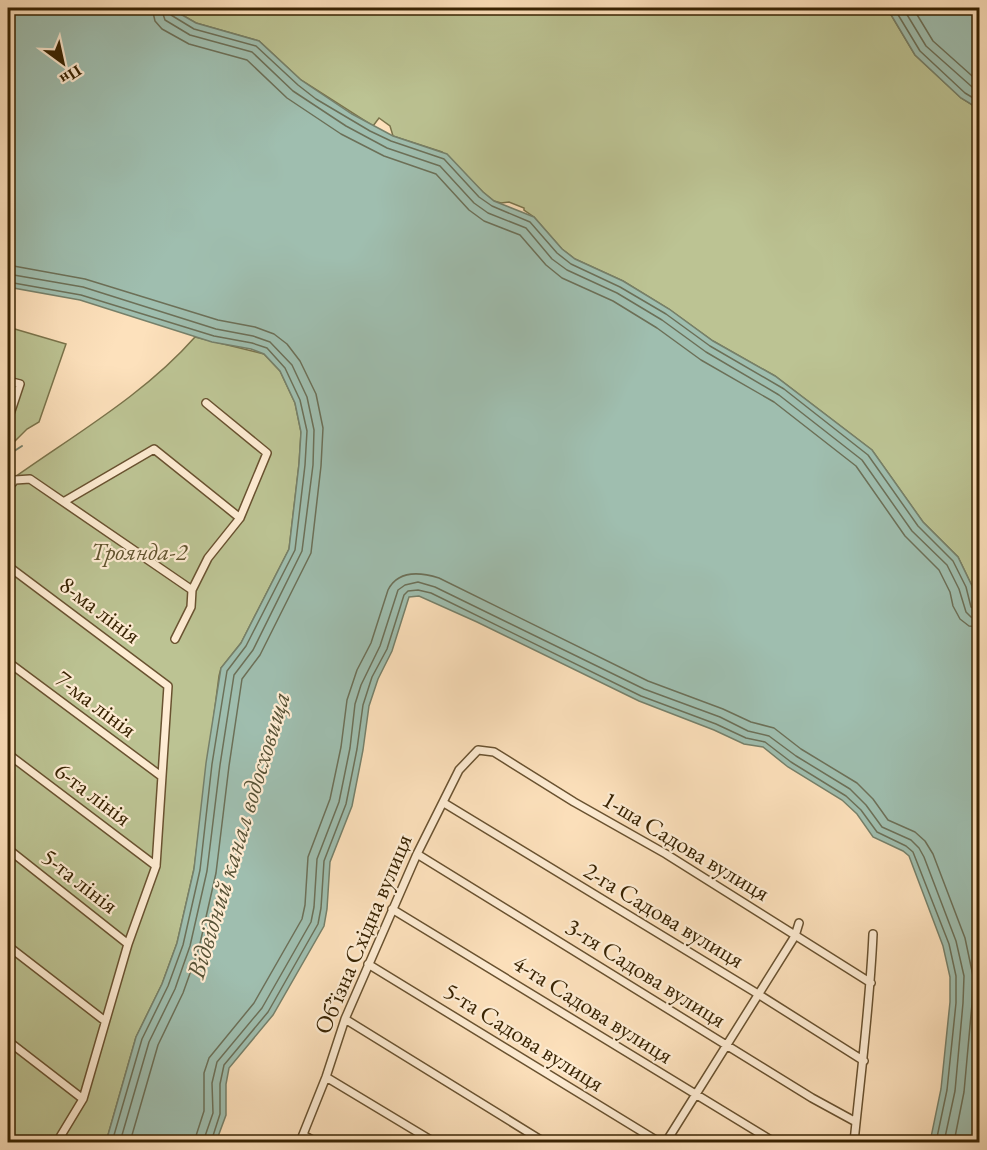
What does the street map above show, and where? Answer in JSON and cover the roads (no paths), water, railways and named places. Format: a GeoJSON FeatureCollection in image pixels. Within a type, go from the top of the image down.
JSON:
{"type":"FeatureCollection","features":[{"type":"Feature","properties":{"kind":"street"},"geometry":{"type":"LineString","coordinates":[[8,381],[20,384],[8,420]]}},
{"type":"Feature","properties":{"kind":"street"},"geometry":{"type":"LineString","coordinates":[[175,639],[191,607],[192,590],[208,558],[240,518],[267,453],[206,403]]}},
{"type":"Feature","properties":{"kind":"street"},"geometry":{"type":"LineString","coordinates":[[65,501],[154,449],[240,518]]}},
{"type":"Feature","properties":{"kind":"street"},"geometry":{"type":"LineString","coordinates":[[8,488],[15,480],[30,479],[192,590]]}},
{"type":"Feature","properties":{"kind":"street","name":"8-ма лінія"},"geometry":{"type":"LineString","coordinates":[[8,566],[168,686],[161,776]]}},
{"type":"Feature","properties":{"kind":"street","name":"7-ма лінія"},"geometry":{"type":"LineString","coordinates":[[8,662],[161,776]]}},
{"type":"Feature","properties":{"kind":"street","name":"Обʼїзна Східна вулиця"},"geometry":{"type":"LineString","coordinates":[[300,1143],[326,1077],[345,1019],[392,909],[459,771],[478,750]]}},
{"type":"Feature","properties":{"kind":"street","name":"1-ша Садова вулиця"},"geometry":{"type":"LineString","coordinates":[[478,750],[494,752],[574,802],[666,854],[871,983]]}},
{"type":"Feature","properties":{"kind":"street","name":"6-та лінія"},"geometry":{"type":"LineString","coordinates":[[8,754],[156,866]]}},
{"type":"Feature","properties":{"kind":"street"},"geometry":{"type":"LineString","coordinates":[[57,1143],[83,1099],[128,944],[156,866],[161,776]]}},
{"type":"Feature","properties":{"kind":"street","name":"2-га Садова вулиця"},"geometry":{"type":"LineString","coordinates":[[444,803],[864,1061]]}},
{"type":"Feature","properties":{"kind":"street","name":"5-та лінія"},"geometry":{"type":"LineString","coordinates":[[8,849],[128,944]]}},
{"type":"Feature","properties":{"kind":"street","name":"3-тя Садова вулиця"},"geometry":{"type":"LineString","coordinates":[[417,854],[812,1098],[856,1122]]}},
{"type":"Feature","properties":{"kind":"street","name":"4-та Садова вулиця"},"geometry":{"type":"LineString","coordinates":[[392,909],[774,1143]]}},
{"type":"Feature","properties":{"kind":"street"},"geometry":{"type":"LineString","coordinates":[[666,1143],[795,936],[799,923]]}},
{"type":"Feature","properties":{"kind":"street"},"geometry":{"type":"LineString","coordinates":[[854,1143],[864,1061],[873,934]]}},
{"type":"Feature","properties":{"kind":"street"},"geometry":{"type":"LineString","coordinates":[[8,946],[105,1021]]}},
{"type":"Feature","properties":{"kind":"street","name":"5-та Садова вулиця"},"geometry":{"type":"LineString","coordinates":[[368,964],[659,1143]]}},
{"type":"Feature","properties":{"kind":"street"},"geometry":{"type":"LineString","coordinates":[[345,1019],[544,1143]]}},
{"type":"Feature","properties":{"kind":"street"},"geometry":{"type":"LineString","coordinates":[[8,1041],[83,1099]]}},
{"type":"Feature","properties":{"kind":"street"},"geometry":{"type":"LineString","coordinates":[[326,1077],[434,1143]]}},
{"type":"Feature","properties":{"kind":"street"},"geometry":{"type":"LineString","coordinates":[[303,1135],[316,1143]]}},
{"type":"Feature","properties":{"kind":"water","name":"Відвідний канал водосховища"},"geometry":{"type":"Polygon","coordinates":[[[8,8],[170,8],[196,23],[259,41],[301,80],[352,114],[393,136],[447,154],[483,192],[494,201],[534,217],[562,249],[575,259],[623,281],[669,309],[713,341],[775,376],[872,450],[923,522],[958,557],[972,586],[979,610],[979,1142],[930,1142],[941,1089],[950,1002],[950,977],[943,946],[909,856],[873,837],[857,814],[842,800],[788,767],[763,747],[744,744],[639,701],[419,596],[409,597],[392,651],[378,679],[369,706],[352,806],[330,862],[324,926],[273,1015],[229,1068],[226,1084],[226,1115],[216,1142],[106,1142],[136,1037],[162,984],[177,943],[194,869],[206,763],[221,668],[241,643],[289,549],[301,432],[295,403],[280,371],[264,354],[251,349],[212,342],[80,300],[8,287],[8,8]]]}},
{"type":"Feature","properties":{"kind":"water"},"geometry":{"type":"Polygon","coordinates":[[[887,8],[979,8],[979,109],[961,98],[915,55],[887,8]]]}},
{"type":"Feature","properties":{"kind":"waterway"},"geometry":{"type":"LineString","coordinates":[[8,455],[22,446]]}},
{"type":"Feature","properties":{"kind":"park label","name":"Троянда-2"},"geometry":{"type":"Point","coordinates":[139,552]}}]}
